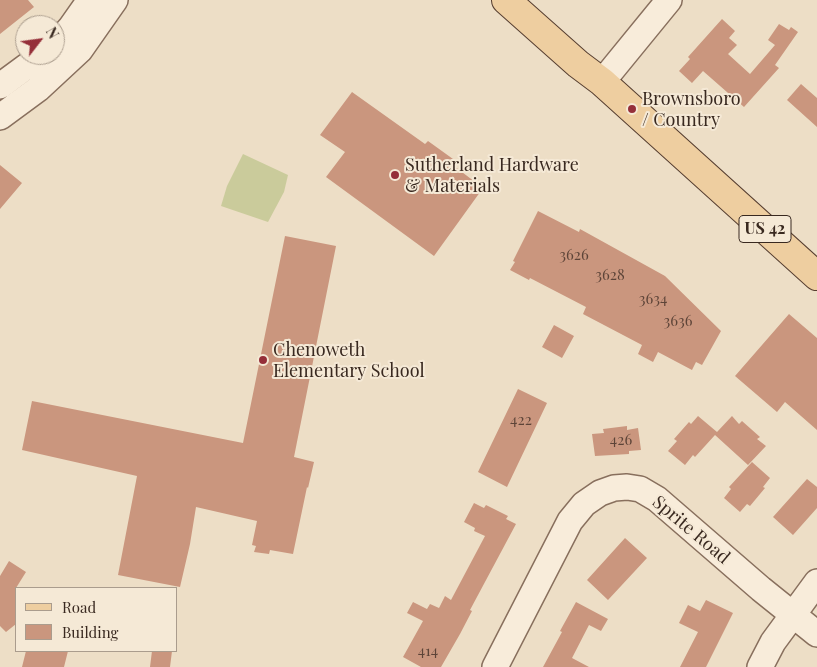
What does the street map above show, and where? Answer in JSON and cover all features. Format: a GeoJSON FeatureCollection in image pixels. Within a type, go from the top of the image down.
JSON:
{"type":"FeatureCollection","features":[{"type":"Feature","properties":{"kind":"main road","name":"US 42"},"geometry":{"type":"LineString","coordinates":[[506,0],[578,64],[602,82],[817,276]]}},
{"type":"Feature","properties":{"kind":"street"},"geometry":{"type":"LineString","coordinates":[[65,34],[90,0]]}},
{"type":"Feature","properties":{"kind":"street"},"geometry":{"type":"LineString","coordinates":[[0,117],[38,88],[80,50],[115,0]]}},
{"type":"Feature","properties":{"kind":"street"},"geometry":{"type":"LineString","coordinates":[[602,82],[669,0]]}},
{"type":"Feature","properties":{"kind":"street"},"geometry":{"type":"LineString","coordinates":[[0,86],[28,65]]}},
{"type":"Feature","properties":{"kind":"street","name":"Sprite Road"},"geometry":{"type":"LineString","coordinates":[[495,667],[570,521],[584,504],[600,493],[614,488],[628,487],[640,489],[657,498],[817,634]]}},
{"type":"Feature","properties":{"kind":"street"},"geometry":{"type":"LineString","coordinates":[[760,667],[773,642],[817,582]]}},
{"type":"Feature","properties":{"kind":"green space"},"geometry":{"type":"Polygon","coordinates":[[[243,154],[288,175],[284,192],[268,222],[221,206],[227,186],[243,154]]]}},
{"type":"Feature","properties":{"kind":"building"},"geometry":{"type":"Polygon","coordinates":[[[0,0],[28,0],[34,7],[24,15],[15,15],[15,22],[0,34],[0,0]]]}},
{"type":"Feature","properties":{"kind":"building"},"geometry":{"type":"Polygon","coordinates":[[[722,19],[735,31],[729,38],[737,45],[728,54],[750,74],[775,45],[768,40],[779,24],[789,30],[791,27],[798,32],[775,65],[779,68],[744,107],[703,71],[692,83],[679,71],[690,59],[688,57],[722,19]]]}},
{"type":"Feature","properties":{"kind":"building"},"geometry":{"type":"Polygon","coordinates":[[[801,84],[817,98],[817,127],[787,100],[801,84]]]}},
{"type":"Feature","properties":{"kind":"building"},"geometry":{"type":"Polygon","coordinates":[[[352,92],[425,144],[428,141],[453,159],[450,163],[483,188],[434,256],[326,177],[345,152],[320,135],[352,92]]]}},
{"type":"Feature","properties":{"kind":"building"},"geometry":{"type":"Polygon","coordinates":[[[0,165],[22,183],[0,209],[0,165]]]}},
{"type":"Feature","properties":{"kind":"building"},"geometry":{"type":"Polygon","coordinates":[[[538,211],[579,232],[580,229],[665,276],[721,331],[702,365],[696,362],[692,370],[658,352],[653,362],[638,354],[642,345],[583,314],[586,307],[530,278],[529,280],[510,270],[538,211]]]}},
{"type":"Feature","properties":{"kind":"building","name":"Chenoweth Elementary School"},"geometry":{"type":"Polygon","coordinates":[[[285,236],[336,246],[294,457],[314,462],[293,554],[270,550],[269,554],[254,552],[256,546],[252,545],[257,521],[196,507],[180,587],[118,575],[137,476],[22,450],[32,401],[243,443],[285,236]]]}},
{"type":"Feature","properties":{"kind":"building"},"geometry":{"type":"Polygon","coordinates":[[[789,314],[817,338],[817,430],[785,402],[777,412],[735,376],[789,314]]]}},
{"type":"Feature","properties":{"kind":"building"},"geometry":{"type":"Polygon","coordinates":[[[554,325],[574,336],[562,358],[542,347],[554,325]]]}},
{"type":"Feature","properties":{"kind":"building"},"geometry":{"type":"Polygon","coordinates":[[[518,389],[547,403],[507,487],[478,472],[518,389]]]}},
{"type":"Feature","properties":{"kind":"building"},"geometry":{"type":"Polygon","coordinates":[[[698,416],[717,432],[732,416],[739,424],[742,421],[760,437],[757,439],[766,446],[748,465],[715,435],[685,465],[668,451],[677,441],[674,439],[689,422],[691,424],[698,416]]]}},
{"type":"Feature","properties":{"kind":"building"},"geometry":{"type":"Polygon","coordinates":[[[627,426],[627,430],[638,428],[641,450],[629,451],[629,454],[595,456],[592,434],[604,433],[603,429],[627,426]]]}},
{"type":"Feature","properties":{"kind":"building"},"geometry":{"type":"Polygon","coordinates":[[[752,462],[770,478],[763,487],[765,488],[750,506],[747,504],[740,512],[724,498],[731,489],[729,487],[752,462]]]}},
{"type":"Feature","properties":{"kind":"building"},"geometry":{"type":"Polygon","coordinates":[[[807,479],[817,487],[817,508],[793,535],[773,517],[807,479]]]}},
{"type":"Feature","properties":{"kind":"building"},"geometry":{"type":"Polygon","coordinates":[[[474,503],[484,508],[486,505],[508,516],[506,519],[516,524],[441,667],[421,667],[403,657],[423,621],[407,613],[413,602],[427,609],[430,604],[439,608],[445,596],[451,600],[485,536],[474,531],[475,528],[464,522],[474,503]]]}},
{"type":"Feature","properties":{"kind":"building"},"geometry":{"type":"Polygon","coordinates":[[[625,538],[647,558],[608,600],[587,580],[625,538]]]}},
{"type":"Feature","properties":{"kind":"building"},"geometry":{"type":"Polygon","coordinates":[[[9,561],[26,572],[15,587],[15,625],[6,632],[0,626],[0,576],[9,561]]]}},
{"type":"Feature","properties":{"kind":"building"},"geometry":{"type":"Polygon","coordinates":[[[706,600],[733,613],[706,667],[680,667],[698,632],[679,623],[688,605],[700,611],[706,600]]]}},
{"type":"Feature","properties":{"kind":"building"},"geometry":{"type":"Polygon","coordinates":[[[576,602],[608,619],[601,631],[589,625],[572,658],[589,667],[543,667],[562,632],[560,631],[576,602]]]}},
{"type":"Feature","properties":{"kind":"building"},"geometry":{"type":"Polygon","coordinates":[[[26,652],[68,652],[64,667],[22,667],[26,652]]]}},
{"type":"Feature","properties":{"kind":"building"},"geometry":{"type":"Polygon","coordinates":[[[152,652],[172,652],[170,667],[150,667],[152,652]]]}},
{"type":"Feature","properties":{"kind":"place","name":"Brownsboro / Country"},"geometry":{"type":"Point","coordinates":[632,109]}},
{"type":"Feature","properties":{"kind":"place","name":"Sutherland Hardware & Materials"},"geometry":{"type":"Point","coordinates":[395,175]}},
{"type":"Feature","properties":{"kind":"place","name":"Chenoweth Elementary School"},"geometry":{"type":"Point","coordinates":[263,360]}}]}
